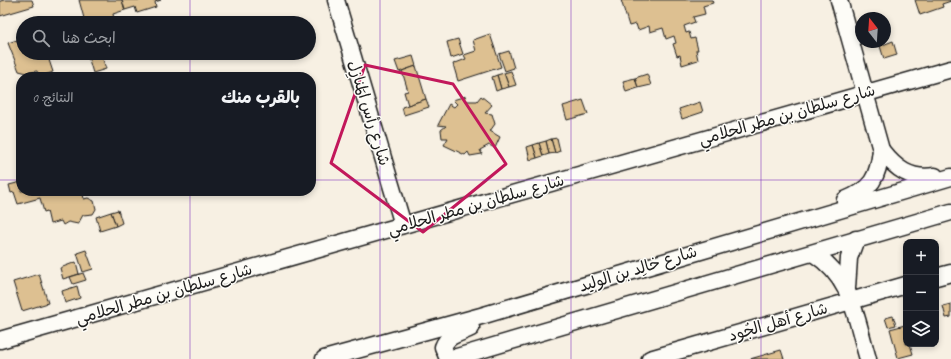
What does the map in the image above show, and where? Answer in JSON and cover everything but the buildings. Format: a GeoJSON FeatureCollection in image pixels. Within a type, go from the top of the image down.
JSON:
{"type":"FeatureCollection","features":[{"type":"Feature","properties":{"kind":"street","name":"شارع رأس المَنازِل"},"geometry":{"type":"LineString","coordinates":[[336,0],[403,226]]}},
{"type":"Feature","properties":{"kind":"street"},"geometry":{"type":"LineString","coordinates":[[803,220],[818,210],[859,194],[872,182],[879,169],[881,150],[839,0]]}},
{"type":"Feature","properties":{"kind":"street","name":"شارع سلطان بن مطر الحلامي"},"geometry":{"type":"LineString","coordinates":[[0,340],[951,69]]}},
{"type":"Feature","properties":{"kind":"street"},"geometry":{"type":"LineString","coordinates":[[881,150],[892,164],[902,172],[914,176],[925,178],[951,173]]}},
{"type":"Feature","properties":{"kind":"street","name":"شارع خالِد بن الوليد"},"geometry":{"type":"LineString","coordinates":[[324,359],[481,316],[951,177]]}},
{"type":"Feature","properties":{"kind":"street","name":"شارع خالِد بن الوليد"},"geometry":{"type":"LineString","coordinates":[[449,359],[951,212]]}},
{"type":"Feature","properties":{"kind":"street"},"geometry":{"type":"LineString","coordinates":[[849,295],[849,258],[856,239]]}},
{"type":"Feature","properties":{"kind":"street"},"geometry":{"type":"LineString","coordinates":[[813,253],[832,268],[849,295],[868,359]]}},
{"type":"Feature","properties":{"kind":"street"},"geometry":{"type":"LineString","coordinates":[[939,276],[951,273]]}},
{"type":"Feature","properties":{"kind":"street","name":"شارع أهل الجُود"},"geometry":{"type":"LineString","coordinates":[[650,359],[849,295],[903,286]]}},
{"type":"Feature","properties":{"kind":"street"},"geometry":{"type":"LineString","coordinates":[[449,359],[443,346],[445,341],[449,337],[470,329],[481,316]]}},
{"type":"Feature","properties":{"kind":"highlighted area"},"geometry":{"type":"Polygon","coordinates":[[[365,65],[453,84],[506,164],[423,232],[331,163],[365,65]]]}}]}
